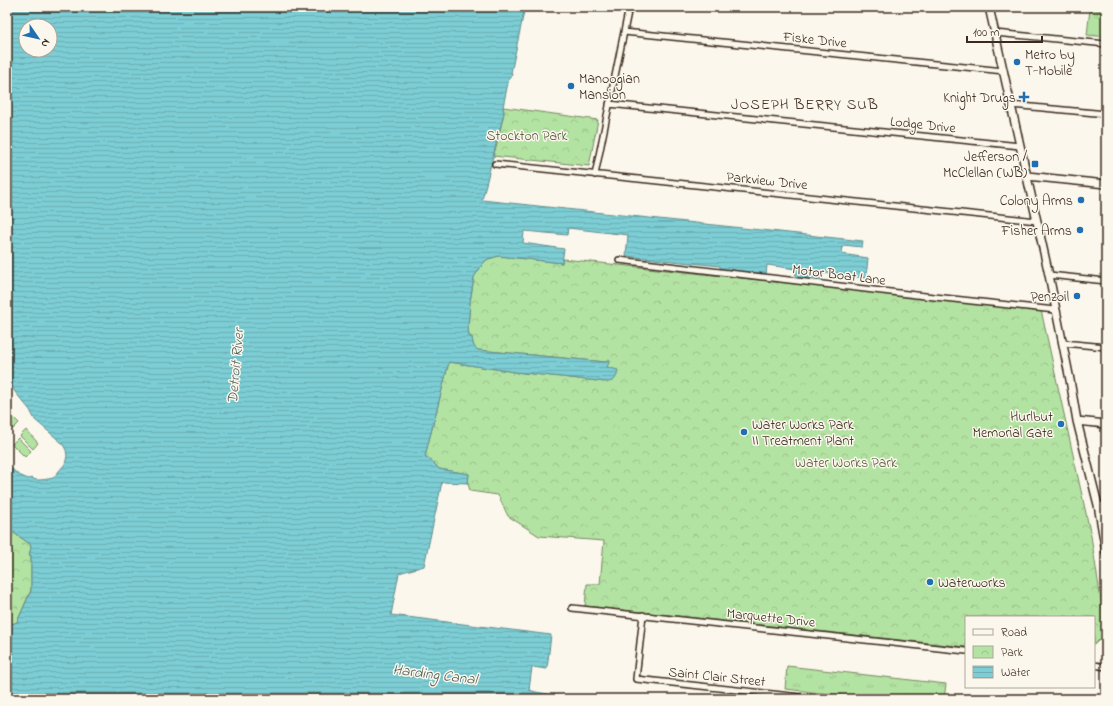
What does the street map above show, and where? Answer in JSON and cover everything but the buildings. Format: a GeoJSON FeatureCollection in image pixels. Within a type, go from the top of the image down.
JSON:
{"type":"FeatureCollection","features":[{"type":"Feature","properties":{"kind":"main road"},"geometry":{"type":"LineString","coordinates":[[989,7],[1049,275],[1077,421],[1098,505],[1106,552]]}},
{"type":"Feature","properties":{"kind":"main road"},"geometry":{"type":"LineString","coordinates":[[1027,176],[1106,184]]}},
{"type":"Feature","properties":{"kind":"main road"},"geometry":{"type":"LineString","coordinates":[[1077,421],[1106,424]]}},
{"type":"Feature","properties":{"kind":"street"},"geometry":{"type":"LineString","coordinates":[[595,174],[629,7]]}},
{"type":"Feature","properties":{"kind":"street","name":"Fiske Drive"},"geometry":{"type":"LineString","coordinates":[[624,32],[1004,71]]}},
{"type":"Feature","properties":{"kind":"street"},"geometry":{"type":"LineString","coordinates":[[995,33],[1106,44]]}},
{"type":"Feature","properties":{"kind":"street","name":"Lodge Drive"},"geometry":{"type":"LineString","coordinates":[[609,104],[1020,146]]}},
{"type":"Feature","properties":{"kind":"street"},"geometry":{"type":"LineString","coordinates":[[1011,105],[1106,114]]}},
{"type":"Feature","properties":{"kind":"street","name":"Parkview Drive"},"geometry":{"type":"LineString","coordinates":[[495,164],[1037,221]]}},
{"type":"Feature","properties":{"kind":"street","name":"Motor Boat Lane"},"geometry":{"type":"LineString","coordinates":[[619,260],[1055,310]]}},
{"type":"Feature","properties":{"kind":"street"},"geometry":{"type":"LineString","coordinates":[[1049,275],[1106,281]]}},
{"type":"Feature","properties":{"kind":"street"},"geometry":{"type":"LineString","coordinates":[[1063,343],[1106,347]]}},
{"type":"Feature","properties":{"kind":"street"},"geometry":{"type":"LineString","coordinates":[[1098,505],[1106,506]]}},
{"type":"Feature","properties":{"kind":"street","name":"Marquette Drive"},"geometry":{"type":"LineString","coordinates":[[572,608],[965,651]]}},
{"type":"Feature","properties":{"kind":"street","name":"Saint Clair Street"},"geometry":{"type":"LineString","coordinates":[[643,615],[636,679],[819,699]]}},
{"type":"Feature","properties":{"kind":"street"},"geometry":{"type":"LineString","coordinates":[[1095,665],[1106,667]]}},
{"type":"Feature","properties":{"kind":"green space"},"geometry":{"type":"Polygon","coordinates":[[[1090,9],[1106,11],[1106,37],[1087,35],[1090,9]]]}},
{"type":"Feature","properties":{"kind":"green space","name":"Stockton Park"},"geometry":{"type":"Polygon","coordinates":[[[503,107],[598,120],[589,166],[493,156],[504,113],[503,107]]]}},
{"type":"Feature","properties":{"kind":"green space","name":"Water Works Park"},"geometry":{"type":"Polygon","coordinates":[[[499,256],[562,263],[563,259],[1041,310],[1091,536],[1106,632],[1095,644],[1095,616],[965,616],[965,647],[585,606],[587,584],[600,584],[604,541],[539,536],[508,516],[498,495],[470,491],[468,483],[469,474],[439,469],[425,456],[449,362],[515,372],[607,382],[606,362],[478,350],[475,348],[472,338],[469,336],[468,328],[470,302],[474,277],[484,262],[488,259],[499,256]]]}},
{"type":"Feature","properties":{"kind":"green space"},"geometry":{"type":"Polygon","coordinates":[[[7,411],[19,423],[13,429],[7,423],[7,411]]]}},
{"type":"Feature","properties":{"kind":"green space"},"geometry":{"type":"Polygon","coordinates":[[[26,430],[38,443],[33,449],[20,436],[26,430]]]}},
{"type":"Feature","properties":{"kind":"green space"},"geometry":{"type":"Polygon","coordinates":[[[18,438],[31,451],[25,457],[12,444],[18,438]]]}},
{"type":"Feature","properties":{"kind":"green space"},"geometry":{"type":"Polygon","coordinates":[[[7,528],[30,544],[31,548],[29,555],[31,555],[31,590],[17,622],[7,626],[7,528]]]}},
{"type":"Feature","properties":{"kind":"green space"},"geometry":{"type":"Polygon","coordinates":[[[787,666],[946,684],[944,699],[875,699],[785,689],[787,666]]]}},
{"type":"Feature","properties":{"kind":"water"},"geometry":{"type":"Polygon","coordinates":[[[7,7],[525,7],[511,78],[509,78],[503,107],[504,113],[482,200],[863,241],[862,247],[843,245],[842,254],[868,258],[866,278],[823,273],[822,281],[795,279],[796,269],[767,265],[766,276],[720,271],[720,266],[626,256],[628,235],[568,228],[567,235],[524,231],[523,243],[564,249],[562,263],[499,256],[488,259],[484,262],[474,277],[468,328],[469,336],[472,337],[475,348],[478,350],[606,362],[608,359],[610,360],[607,367],[618,370],[618,373],[614,380],[607,382],[515,372],[449,362],[425,456],[439,469],[469,474],[468,483],[442,482],[424,566],[399,573],[391,615],[551,635],[547,669],[532,667],[529,690],[578,699],[7,699],[7,626],[17,622],[31,591],[31,555],[29,555],[31,548],[30,544],[7,528],[7,465],[19,475],[28,479],[31,478],[38,480],[53,478],[65,464],[67,456],[66,450],[62,443],[35,420],[30,410],[15,392],[7,378],[7,7]]]}},
{"type":"Feature","properties":{"kind":"place","name":"Metro by T-Mobile"},"geometry":{"type":"Point","coordinates":[1017,62]}},
{"type":"Feature","properties":{"kind":"place","name":"Manoogian Mansion"},"geometry":{"type":"Point","coordinates":[571,86]}},
{"type":"Feature","properties":{"kind":"place","name":"Knight Drugs"},"geometry":{"type":"Point","coordinates":[1024,97]}},
{"type":"Feature","properties":{"kind":"place","name":"Jefferson / McClellan (WB)"},"geometry":{"type":"Point","coordinates":[1035,164]}},
{"type":"Feature","properties":{"kind":"place","name":"Colony Arms"},"geometry":{"type":"Point","coordinates":[1081,200]}},
{"type":"Feature","properties":{"kind":"place","name":"Fisher Arms"},"geometry":{"type":"Point","coordinates":[1080,230]}},
{"type":"Feature","properties":{"kind":"place","name":"Penzoil"},"geometry":{"type":"Point","coordinates":[1077,296]}},
{"type":"Feature","properties":{"kind":"place","name":"Hurlbut Memorial Gate"},"geometry":{"type":"Point","coordinates":[1061,424]}},
{"type":"Feature","properties":{"kind":"place","name":"Water Works Park II Treatment Plant"},"geometry":{"type":"Point","coordinates":[744,432]}},
{"type":"Feature","properties":{"kind":"place","name":"Waterworks"},"geometry":{"type":"Point","coordinates":[930,582]}},
{"type":"Feature","properties":{"kind":"district","name":"JOSEPH BERRY SUB"},"geometry":{"type":"Point","coordinates":[805,104]}},
{"type":"Feature","properties":{"kind":"water label","name":"Detroit River"},"geometry":{"type":"Point","coordinates":[235,366]}},
{"type":"Feature","properties":{"kind":"water label","name":"Harding Canal"},"geometry":{"type":"Point","coordinates":[435,674]}}]}
